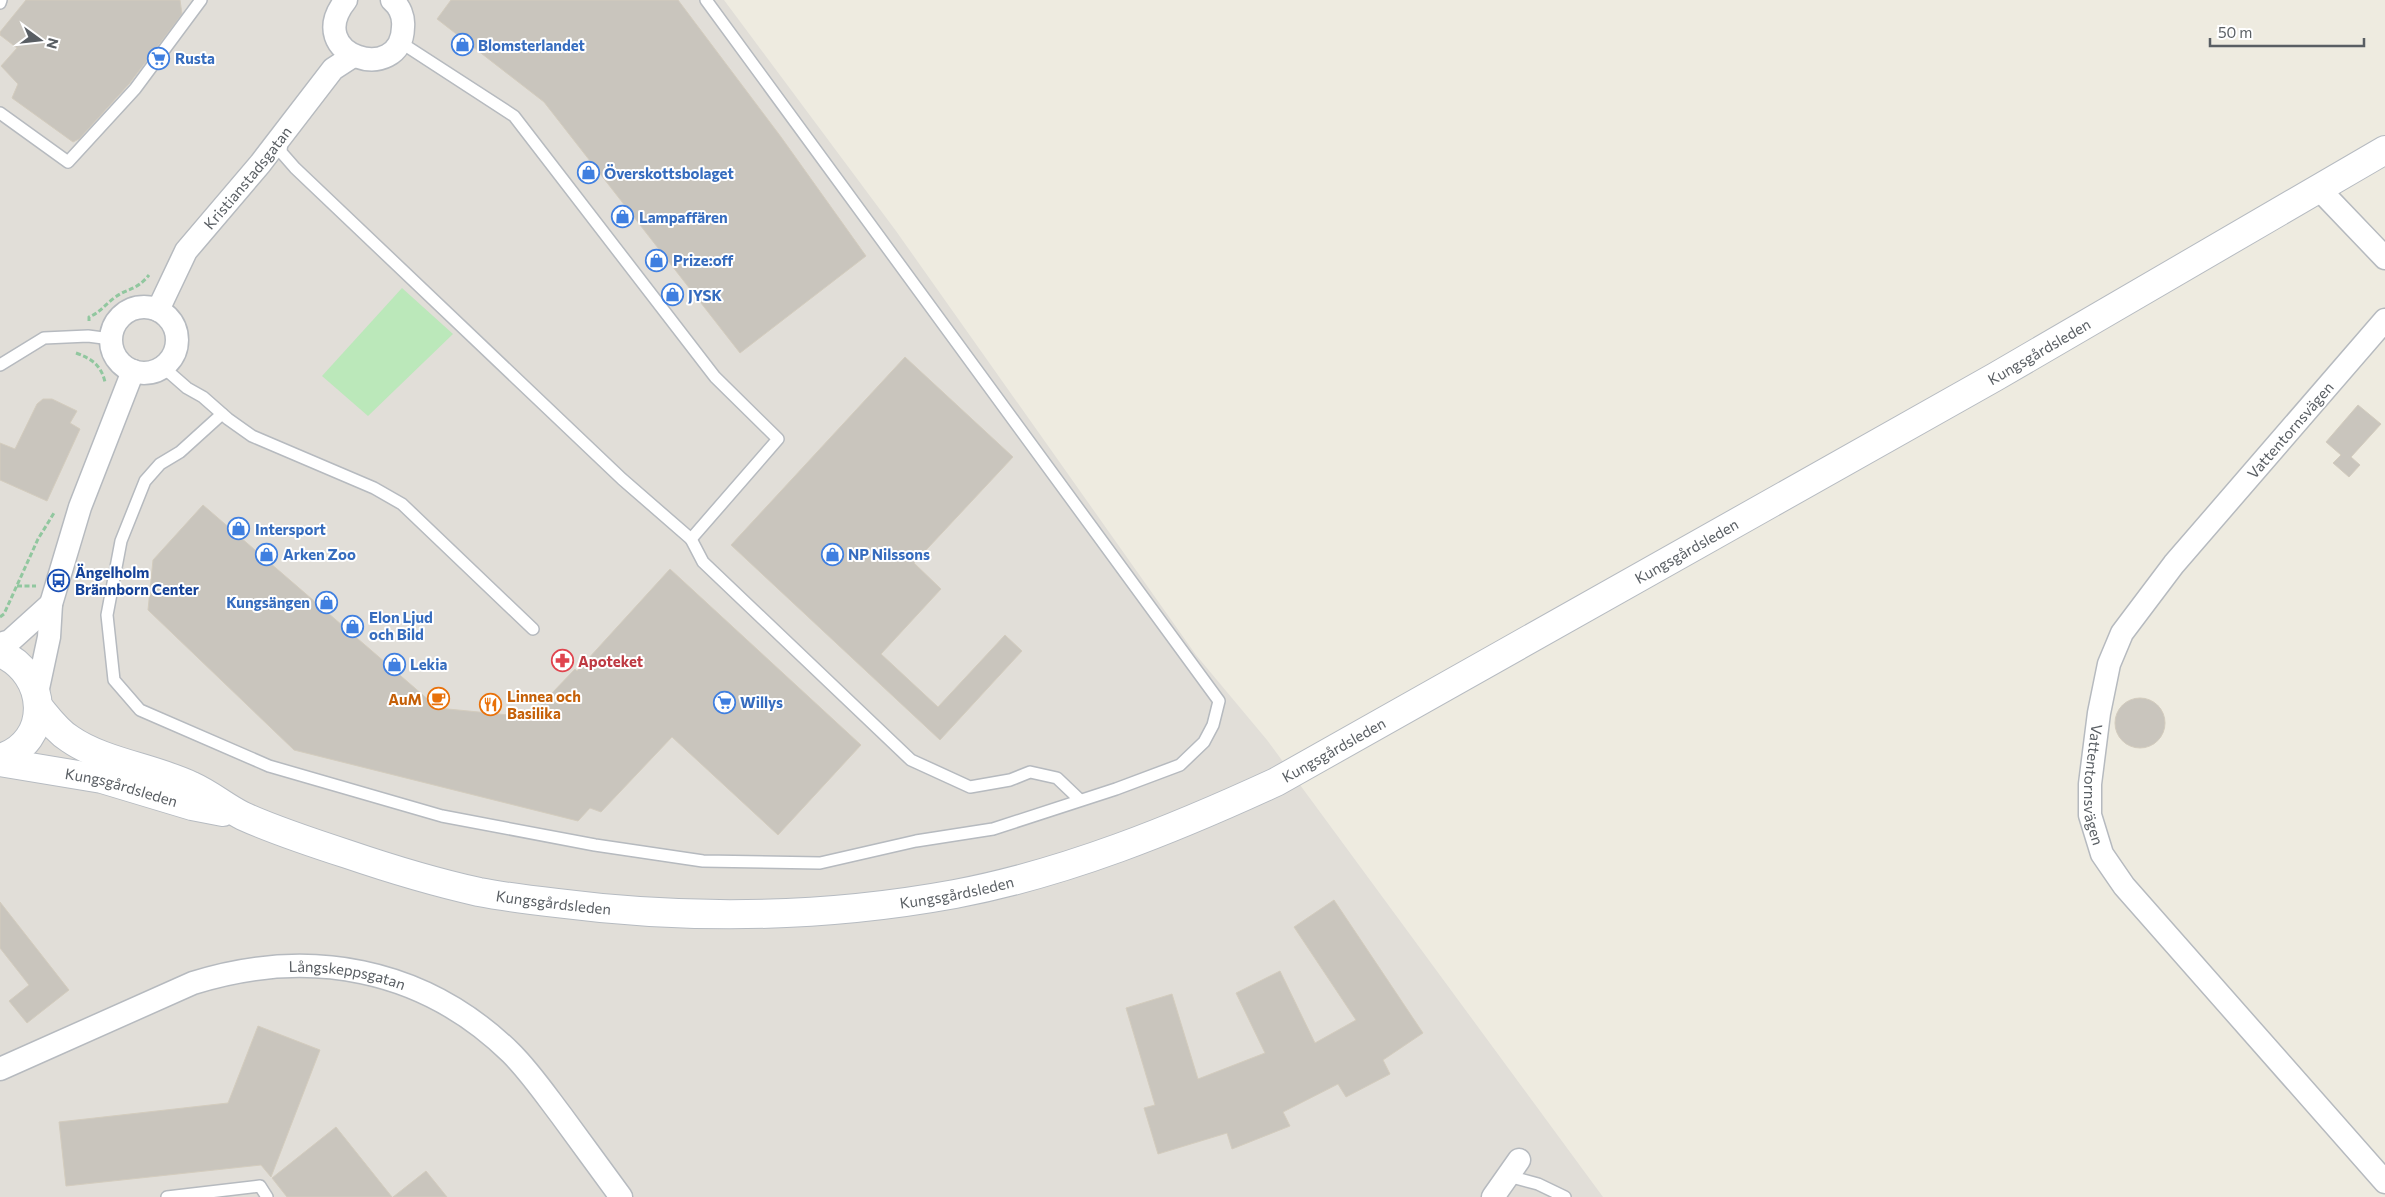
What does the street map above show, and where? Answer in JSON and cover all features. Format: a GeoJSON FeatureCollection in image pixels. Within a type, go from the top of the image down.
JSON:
{"type":"FeatureCollection","features":[{"type":"Feature","properties":{"kind":"main road","name":"Kungsgårdsleden"},"geometry":{"type":"LineString","coordinates":[[2319,189],[2385,134]]}},
{"type":"Feature","properties":{"kind":"main road","name":"Kungsgårdsleden"},"geometry":{"type":"LineString","coordinates":[[0,762],[102,780],[192,806],[242,816],[409,875],[483,893],[590,907],[671,914],[760,914],[860,908],[957,893],[1053,870],[1195,820],[1276,782],[1996,378],[2385,150]]}},
{"type":"Feature","properties":{"kind":"main road","name":"Kungsgårdsleden"},"geometry":{"type":"LineString","coordinates":[[0,653],[23,667],[32,679],[38,699],[56,727],[69,739],[118,760],[192,786],[242,816]]}},
{"type":"Feature","properties":{"kind":"main road"},"geometry":{"type":"LineString","coordinates":[[0,758],[14,751],[32,732],[38,699]]}},
{"type":"Feature","properties":{"kind":"street"},"geometry":{"type":"LineString","coordinates":[[338,3],[335,19],[338,40],[344,50],[353,56],[374,60],[394,50],[400,42],[403,22],[401,12],[392,0]]}},
{"type":"Feature","properties":{"kind":"street","name":"Kristianstadsgatan"},"geometry":{"type":"LineString","coordinates":[[158,310],[186,251],[260,164],[283,132],[334,69],[353,56]]}},
{"type":"Feature","properties":{"kind":"street"},"geometry":{"type":"LineString","coordinates":[[2319,189],[2385,258]]}},
{"type":"Feature","properties":{"kind":"street"},"geometry":{"type":"LineString","coordinates":[[140,307],[158,310],[171,321],[177,337],[174,354],[163,367],[147,373],[133,371],[116,358],[111,339],[113,327],[124,313],[140,307]]}},
{"type":"Feature","properties":{"kind":"street","name":"Vattentornsvägen"},"geometry":{"type":"LineString","coordinates":[[2385,320],[2174,564],[2122,633],[2109,664],[2099,713],[2090,784],[2090,815],[2102,854],[2124,886],[2385,1182]]}},
{"type":"Feature","properties":{"kind":"street"},"geometry":{"type":"LineString","coordinates":[[38,699],[49,637],[51,604],[80,507],[133,371]]}},
{"type":"Feature","properties":{"kind":"street"},"geometry":{"type":"LineString","coordinates":[[0,644],[10,641],[51,604]]}},
{"type":"Feature","properties":{"kind":"street","name":"Långskeppsgatan"},"geometry":{"type":"LineString","coordinates":[[0,1069],[193,983],[222,974],[284,965],[347,969],[385,978],[436,998],[488,1032],[532,1076],[621,1197]]}},
{"type":"Feature","properties":{"kind":"street"},"geometry":{"type":"LineString","coordinates":[[1493,1197],[1513,1168]]}},
{"type":"Feature","properties":{"kind":"lane"},"geometry":{"type":"LineString","coordinates":[[0,113],[68,162],[135,89],[201,0]]}},
{"type":"Feature","properties":{"kind":"lane"},"geometry":{"type":"LineString","coordinates":[[222,414],[180,452],[160,464],[145,481],[121,541],[107,615],[114,680],[140,710],[269,766],[442,816],[595,845],[703,861],[820,863],[916,841],[993,829],[1079,799],[1116,789],[1180,765],[1204,742],[1213,725],[1219,701],[706,0]]}},
{"type":"Feature","properties":{"kind":"lane"},"geometry":{"type":"LineString","coordinates":[[400,42],[514,116],[715,378],[778,439],[691,539]]}},
{"type":"Feature","properties":{"kind":"lane"},"geometry":{"type":"LineString","coordinates":[[283,132],[281,152],[295,168],[622,479],[691,539],[703,562],[911,760],[970,786],[1010,780],[1030,772],[1057,778],[1079,799]]}},
{"type":"Feature","properties":{"kind":"lane"},"geometry":{"type":"LineString","coordinates":[[260,164],[280,159],[295,168]]}},
{"type":"Feature","properties":{"kind":"lane"},"geometry":{"type":"LineString","coordinates":[[0,365],[44,338],[88,336],[111,339]]}},
{"type":"Feature","properties":{"kind":"lane"},"geometry":{"type":"LineString","coordinates":[[163,367],[252,436],[374,488],[402,504],[533,629]]}},
{"type":"Feature","properties":{"kind":"lane"},"geometry":{"type":"LineString","coordinates":[[1513,1168],[1538,1184],[1564,1197]]}},
{"type":"Feature","properties":{"kind":"lane"},"geometry":{"type":"LineString","coordinates":[[167,1197],[260,1186],[267,1197]]}},
{"type":"Feature","properties":{"kind":"path"},"geometry":{"type":"LineString","coordinates":[[75,352],[95,362],[102,371],[106,382],[104,390]]}},
{"type":"Feature","properties":{"kind":"path"},"geometry":{"type":"LineString","coordinates":[[0,617],[4,614],[38,539],[55,510]]}},
{"type":"Feature","properties":{"kind":"path"},"geometry":{"type":"LineString","coordinates":[[17,586],[38,586]]}},
{"type":"Feature","properties":{"kind":"shaded area"},"geometry":{"type":"Polygon","coordinates":[[[0,0],[724,0],[896,231],[1196,655],[1267,740],[1603,1197],[0,1197],[0,0]]]}},
{"type":"Feature","properties":{"kind":"green space"},"geometry":{"type":"Polygon","coordinates":[[[402,288],[453,334],[368,416],[322,376],[402,288]]]}},
{"type":"Feature","properties":{"kind":"building"},"geometry":{"type":"Polygon","coordinates":[[[26,0],[180,0],[182,14],[129,84],[79,139],[73,142],[12,98],[18,84],[1,66],[17,48],[0,35],[0,32],[26,0]]]}},
{"type":"Feature","properties":{"kind":"building"},"geometry":{"type":"Polygon","coordinates":[[[451,0],[678,0],[781,137],[866,256],[740,353],[544,102],[437,19],[451,0]]]}},
{"type":"Feature","properties":{"kind":"building","name":"NP Nilssons"},"geometry":{"type":"Polygon","coordinates":[[[905,357],[1013,457],[914,563],[941,589],[881,654],[938,707],[1005,635],[1022,651],[940,740],[731,545],[905,357]]]}},
{"type":"Feature","properties":{"kind":"building"},"geometry":{"type":"Polygon","coordinates":[[[43,399],[52,399],[77,411],[70,423],[80,429],[47,501],[0,480],[0,443],[15,449],[37,404],[43,399]]]}},
{"type":"Feature","properties":{"kind":"building"},"geometry":{"type":"Polygon","coordinates":[[[2358,405],[2381,424],[2351,457],[2360,465],[2349,477],[2333,463],[2341,455],[2326,442],[2358,405]]]}},
{"type":"Feature","properties":{"kind":"building"},"geometry":{"type":"Polygon","coordinates":[[[203,505],[438,708],[529,717],[575,669],[577,671],[670,569],[861,745],[778,835],[672,737],[601,812],[590,808],[578,821],[294,750],[148,610],[153,560],[203,505]]]}},
{"type":"Feature","properties":{"kind":"building"},"geometry":{"type":"Polygon","coordinates":[[[2135,698],[2145,698],[2158,705],[2165,718],[2165,728],[2158,741],[2145,748],[2135,748],[2126,744],[2119,737],[2115,728],[2115,718],[2119,709],[2126,702],[2135,698]]]}},
{"type":"Feature","properties":{"kind":"building"},"geometry":{"type":"Polygon","coordinates":[[[1334,900],[1423,1033],[1383,1060],[1390,1074],[1346,1097],[1338,1084],[1283,1112],[1290,1126],[1232,1149],[1227,1133],[1158,1154],[1144,1108],[1155,1105],[1126,1008],[1172,994],[1198,1079],[1265,1053],[1236,993],[1280,971],[1315,1043],[1356,1020],[1294,927],[1334,900]]]}},
{"type":"Feature","properties":{"kind":"building"},"geometry":{"type":"Polygon","coordinates":[[[0,902],[69,990],[27,1023],[9,1001],[29,985],[0,948],[0,902]]]}},
{"type":"Feature","properties":{"kind":"building"},"geometry":{"type":"Polygon","coordinates":[[[258,1026],[320,1050],[271,1177],[261,1165],[66,1186],[59,1122],[228,1103],[258,1026]]]}},
{"type":"Feature","properties":{"kind":"building"},"geometry":{"type":"Polygon","coordinates":[[[336,1127],[392,1197],[287,1197],[272,1178],[336,1127]]]}},
{"type":"Feature","properties":{"kind":"building"},"geometry":{"type":"Polygon","coordinates":[[[426,1171],[447,1197],[393,1197],[426,1171]]]}},
{"type":"Feature","properties":{"kind":"place","name":"Blomsterlandet"},"geometry":{"type":"Point","coordinates":[462,45]}},
{"type":"Feature","properties":{"kind":"place","name":"Rusta"},"geometry":{"type":"Point","coordinates":[159,58]}},
{"type":"Feature","properties":{"kind":"place","name":"Överskottsbolaget"},"geometry":{"type":"Point","coordinates":[588,173]}},
{"type":"Feature","properties":{"kind":"place","name":"Lampaffären"},"geometry":{"type":"Point","coordinates":[623,217]}},
{"type":"Feature","properties":{"kind":"place","name":"Prize:off"},"geometry":{"type":"Point","coordinates":[657,260]}},
{"type":"Feature","properties":{"kind":"place","name":"JYSK"},"geometry":{"type":"Point","coordinates":[672,295]}},
{"type":"Feature","properties":{"kind":"place","name":"Intersport"},"geometry":{"type":"Point","coordinates":[239,529]}},
{"type":"Feature","properties":{"kind":"place","name":"Arken Zoo"},"geometry":{"type":"Point","coordinates":[267,554]}},
{"type":"Feature","properties":{"kind":"place","name":"NP Nilssons"},"geometry":{"type":"Point","coordinates":[832,554]}},
{"type":"Feature","properties":{"kind":"place","name":"Ängelholm Brännborn Center"},"geometry":{"type":"Point","coordinates":[59,581]}},
{"type":"Feature","properties":{"kind":"place","name":"Kungsängen"},"geometry":{"type":"Point","coordinates":[326,602]}},
{"type":"Feature","properties":{"kind":"place","name":"Elon Ljud och Bild"},"geometry":{"type":"Point","coordinates":[353,626]}},
{"type":"Feature","properties":{"kind":"place","name":"Apoteket"},"geometry":{"type":"Point","coordinates":[562,661]}},
{"type":"Feature","properties":{"kind":"place","name":"Lekia"},"geometry":{"type":"Point","coordinates":[394,664]}},
{"type":"Feature","properties":{"kind":"place","name":"AuM"},"geometry":{"type":"Point","coordinates":[438,699]}},
{"type":"Feature","properties":{"kind":"place","name":"Willys"},"geometry":{"type":"Point","coordinates":[724,702]}},
{"type":"Feature","properties":{"kind":"place","name":"Linnea och Basilika"},"geometry":{"type":"Point","coordinates":[491,705]}}]}
